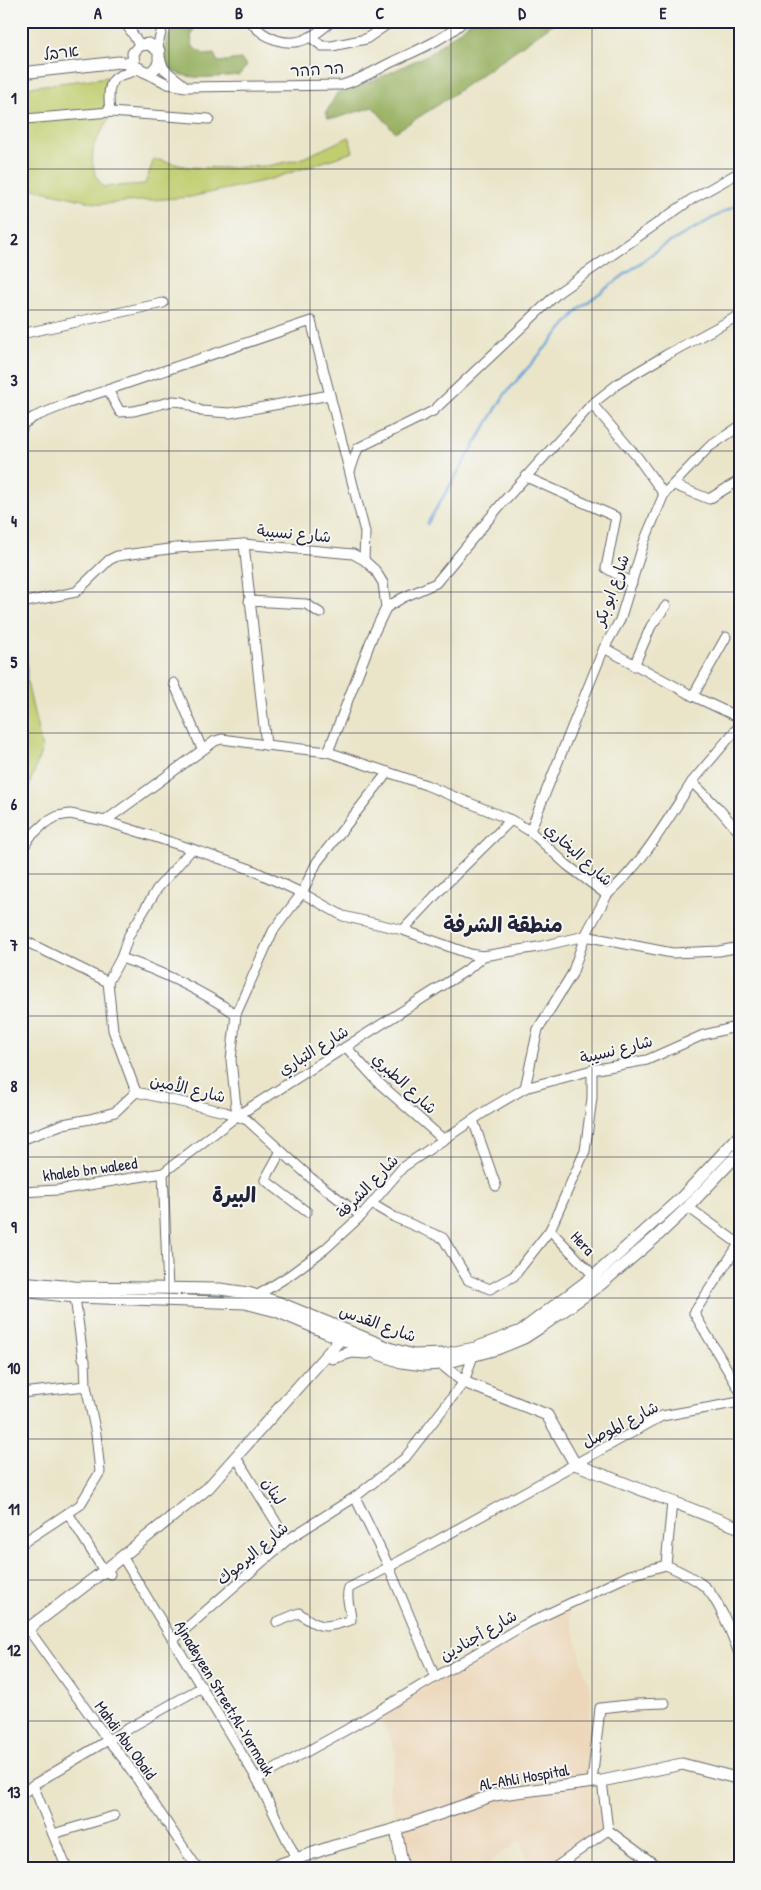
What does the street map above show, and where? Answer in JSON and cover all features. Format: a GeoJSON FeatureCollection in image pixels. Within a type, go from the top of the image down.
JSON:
{"type":"FeatureCollection","features":[{"type":"Feature","properties":{"kind":"main road"},"geometry":{"type":"LineString","coordinates":[[154,46],[159,55],[154,69],[148,72],[138,68],[139,47],[154,46]]}},
{"type":"Feature","properties":{"kind":"main road","name":"ארבל"},"geometry":{"type":"LineString","coordinates":[[104,62],[139,47]]}},
{"type":"Feature","properties":{"kind":"main road","name":"ארבל"},"geometry":{"type":"LineString","coordinates":[[21,73],[104,62],[118,62],[138,68]]}},
{"type":"Feature","properties":{"kind":"main road","name":"شارع القدس"},"geometry":{"type":"LineString","coordinates":[[21,1291],[74,1292],[246,1303],[276,1310],[323,1330],[345,1334],[414,1355],[445,1354],[475,1348],[521,1331],[597,1280],[683,1196],[740,1135]]}},
{"type":"Feature","properties":{"kind":"main road","name":"شارع القدس"},"geometry":{"type":"LineString","coordinates":[[21,1282],[74,1292],[220,1289],[258,1294],[345,1334],[375,1353],[401,1362],[424,1365],[442,1364],[497,1350],[524,1338],[688,1207],[740,1152]]}},
{"type":"Feature","properties":{"kind":"main road"},"geometry":{"type":"LineString","coordinates":[[323,1330],[328,1343],[330,1357]]}},
{"type":"Feature","properties":{"kind":"main road"},"geometry":{"type":"LineString","coordinates":[[21,1642],[27,1633],[123,1560],[208,1488],[236,1461],[330,1357],[345,1334]]}},
{"type":"Feature","properties":{"kind":"main road"},"geometry":{"type":"LineString","coordinates":[[330,1357],[352,1352],[375,1353]]}},
{"type":"Feature","properties":{"kind":"main road"},"geometry":{"type":"LineString","coordinates":[[442,1364],[464,1382],[547,1415],[575,1464],[740,1528]]}},
{"type":"Feature","properties":{"kind":"main road","name":"Al-Ahli Hospital"},"geometry":{"type":"LineString","coordinates":[[266,1869],[296,1858],[396,1829],[494,1795],[597,1782],[682,1764],[740,1779]]}},
{"type":"Feature","properties":{"kind":"main road"},"geometry":{"type":"LineString","coordinates":[[396,1829],[403,1869]]}},
{"type":"Feature","properties":{"kind":"street"},"geometry":{"type":"LineString","coordinates":[[124,21],[139,47],[158,32],[164,22]]}},
{"type":"Feature","properties":{"kind":"street"},"geometry":{"type":"LineString","coordinates":[[250,21],[255,28],[281,42],[302,41],[310,38],[332,21]]}},
{"type":"Feature","properties":{"kind":"street"},"geometry":{"type":"LineString","coordinates":[[310,38],[322,46],[357,41],[366,39],[392,21]]}},
{"type":"Feature","properties":{"kind":"street","name":"הר ההר"},"geometry":{"type":"LineString","coordinates":[[138,68],[168,84],[186,87],[342,85],[359,79],[430,44],[449,33],[464,21]]}},
{"type":"Feature","properties":{"kind":"street"},"geometry":{"type":"LineString","coordinates":[[164,22],[158,44],[164,70],[186,87]]}},
{"type":"Feature","properties":{"kind":"street"},"geometry":{"type":"LineString","coordinates":[[110,112],[109,98],[112,81],[117,76],[130,73],[138,68]]}},
{"type":"Feature","properties":{"kind":"street"},"geometry":{"type":"LineString","coordinates":[[25,119],[110,112],[209,119]]}},
{"type":"Feature","properties":{"kind":"street"},"geometry":{"type":"LineString","coordinates":[[350,471],[358,448],[433,411],[559,292],[692,199],[740,172]]}},
{"type":"Feature","properties":{"kind":"street"},"geometry":{"type":"LineString","coordinates":[[21,334],[163,303]]}},
{"type":"Feature","properties":{"kind":"street"},"geometry":{"type":"LineString","coordinates":[[328,752],[373,635],[386,608],[402,598],[436,583],[526,477],[592,404],[619,383],[740,315]]}},
{"type":"Feature","properties":{"kind":"street"},"geometry":{"type":"LineString","coordinates":[[21,432],[23,424],[34,417],[311,321],[365,532],[364,560],[375,570],[383,583],[386,608]]}},
{"type":"Feature","properties":{"kind":"street"},"geometry":{"type":"LineString","coordinates":[[108,390],[120,412],[134,411],[173,401],[183,402],[201,410],[230,413],[330,395]]}},
{"type":"Feature","properties":{"kind":"street"},"geometry":{"type":"LineString","coordinates":[[592,404],[638,458],[664,494]]}},
{"type":"Feature","properties":{"kind":"street","name":"شارع ابو بكر"},"geometry":{"type":"LineString","coordinates":[[740,426],[709,447],[664,494],[644,542],[620,620],[604,648],[634,666],[740,718]]}},
{"type":"Feature","properties":{"kind":"street"},"geometry":{"type":"LineString","coordinates":[[526,477],[616,517],[606,568],[632,583]]}},
{"type":"Feature","properties":{"kind":"street"},"geometry":{"type":"LineString","coordinates":[[674,485],[709,500],[740,480]]}},
{"type":"Feature","properties":{"kind":"street"},"geometry":{"type":"LineString","coordinates":[[21,603],[76,592],[109,560],[117,556],[176,548],[244,544]]}},
{"type":"Feature","properties":{"kind":"street","name":"شارع نسيبة"},"geometry":{"type":"LineString","coordinates":[[266,745],[244,544],[353,554],[364,560]]}},
{"type":"Feature","properties":{"kind":"street"},"geometry":{"type":"LineString","coordinates":[[249,601],[306,604],[320,613]]}},
{"type":"Feature","properties":{"kind":"street"},"geometry":{"type":"LineString","coordinates":[[634,666],[651,626],[666,606]]}},
{"type":"Feature","properties":{"kind":"street"},"geometry":{"type":"LineString","coordinates":[[693,696],[726,637]]}},
{"type":"Feature","properties":{"kind":"street","name":"شارع البخاري"},"geometry":{"type":"LineString","coordinates":[[525,1088],[538,1029],[572,974],[585,936],[607,895],[566,866],[530,831],[604,648]]}},
{"type":"Feature","properties":{"kind":"street"},"geometry":{"type":"LineString","coordinates":[[174,683],[202,750]]}},
{"type":"Feature","properties":{"kind":"street"},"geometry":{"type":"LineString","coordinates":[[607,895],[626,878],[651,847],[692,782],[740,725]]}},
{"type":"Feature","properties":{"kind":"street"},"geometry":{"type":"LineString","coordinates":[[105,821],[215,741],[222,740],[328,752],[426,785],[511,820],[530,831]]}},
{"type":"Feature","properties":{"kind":"street"},"geometry":{"type":"LineString","coordinates":[[302,893],[317,862],[388,772]]}},
{"type":"Feature","properties":{"kind":"street"},"geometry":{"type":"LineString","coordinates":[[692,782],[740,833]]}},
{"type":"Feature","properties":{"kind":"street"},"geometry":{"type":"LineString","coordinates":[[21,851],[30,837],[44,823],[58,816],[70,814],[105,821],[250,869],[302,893],[343,916],[403,930],[470,954],[483,956],[538,947],[585,936],[672,953],[719,951],[740,947]]}},
{"type":"Feature","properties":{"kind":"street"},"geometry":{"type":"LineString","coordinates":[[403,930],[447,883],[511,820]]}},
{"type":"Feature","properties":{"kind":"street"},"geometry":{"type":"LineString","coordinates":[[21,940],[108,982],[121,958],[129,935],[157,890],[192,849]]}},
{"type":"Feature","properties":{"kind":"street","name":"شارع الأمين"},"geometry":{"type":"LineString","coordinates":[[108,982],[113,1030],[136,1092],[237,1116],[231,1060],[236,1014],[273,931],[302,893]]}},
{"type":"Feature","properties":{"kind":"street","name":"شارع التباري"},"geometry":{"type":"LineString","coordinates":[[163,1173],[237,1116],[467,970],[483,956]]}},
{"type":"Feature","properties":{"kind":"street"},"geometry":{"type":"LineString","coordinates":[[121,958],[155,969],[207,996],[236,1014]]}},
{"type":"Feature","properties":{"kind":"street","name":"شارع نسيبة"},"geometry":{"type":"LineString","coordinates":[[525,1088],[592,1070],[647,1060],[702,1035],[740,1026]]}},
{"type":"Feature","properties":{"kind":"street","name":"شارع الطبري"},"geometry":{"type":"LineString","coordinates":[[346,1047],[379,1083],[444,1140]]}},
{"type":"Feature","properties":{"kind":"street"},"geometry":{"type":"LineString","coordinates":[[372,1204],[394,1217],[443,1238],[468,1280],[490,1289],[514,1276],[550,1230],[585,1151],[592,1098],[592,1070]]}},
{"type":"Feature","properties":{"kind":"street","name":"شارع الشرفة"},"geometry":{"type":"LineString","coordinates":[[258,1294],[315,1257],[362,1216],[403,1167],[525,1088]]}},
{"type":"Feature","properties":{"kind":"street"},"geometry":{"type":"LineString","coordinates":[[21,1140],[63,1124],[115,1112],[136,1092]]}},
{"type":"Feature","properties":{"kind":"street"},"geometry":{"type":"LineString","coordinates":[[237,1116],[247,1120],[311,1178],[362,1216]]}},
{"type":"Feature","properties":{"kind":"street"},"geometry":{"type":"LineString","coordinates":[[473,1120],[496,1186]]}},
{"type":"Feature","properties":{"kind":"street"},"geometry":{"type":"LineString","coordinates":[[281,1151],[264,1180],[307,1212]]}},
{"type":"Feature","properties":{"kind":"street"},"geometry":{"type":"LineString","coordinates":[[163,1173],[168,1289]]}},
{"type":"Feature","properties":{"kind":"street","name":"khaleb bn waleed"},"geometry":{"type":"LineString","coordinates":[[21,1192],[58,1190],[163,1173]]}},
{"type":"Feature","properties":{"kind":"street"},"geometry":{"type":"LineString","coordinates":[[688,1207],[739,1245],[694,1313],[740,1391]]}},
{"type":"Feature","properties":{"kind":"street","name":"Hera"},"geometry":{"type":"LineString","coordinates":[[550,1230],[597,1280]]}},
{"type":"Feature","properties":{"kind":"street"},"geometry":{"type":"LineString","coordinates":[[278,1302],[274,1297],[275,1292],[290,1275]]}},
{"type":"Feature","properties":{"kind":"street"},"geometry":{"type":"LineString","coordinates":[[21,1544],[80,1505],[100,1472],[96,1434],[86,1386],[85,1360],[83,1358],[74,1292]]}},
{"type":"Feature","properties":{"kind":"street","name":"شارع اليرموك"},"geometry":{"type":"LineString","coordinates":[[174,1639],[287,1540],[355,1497],[405,1458],[464,1382],[473,1356]]}},
{"type":"Feature","properties":{"kind":"street"},"geometry":{"type":"LineString","coordinates":[[21,1392],[86,1386]]}},
{"type":"Feature","properties":{"kind":"street","name":"شارع الموصل"},"geometry":{"type":"LineString","coordinates":[[575,1464],[662,1416],[740,1402]]}},
{"type":"Feature","properties":{"kind":"street","name":"لبنان"},"geometry":{"type":"LineString","coordinates":[[236,1461],[287,1540]]}},
{"type":"Feature","properties":{"kind":"street"},"geometry":{"type":"LineString","coordinates":[[277,1622],[299,1613],[311,1622],[323,1627],[351,1620],[347,1592],[349,1588],[575,1464]]}},
{"type":"Feature","properties":{"kind":"street"},"geometry":{"type":"LineString","coordinates":[[355,1497],[389,1567],[435,1677]]}},
{"type":"Feature","properties":{"kind":"street"},"geometry":{"type":"LineString","coordinates":[[672,1502],[666,1565],[683,1572],[706,1588],[723,1615],[740,1656]]}},
{"type":"Feature","properties":{"kind":"street"},"geometry":{"type":"LineString","coordinates":[[68,1513],[107,1572]]}},
{"type":"Feature","properties":{"kind":"street","name":"Ajnadeyeen Street;Al-Yarmouk"},"geometry":{"type":"LineString","coordinates":[[123,1560],[174,1639],[257,1779],[296,1858]]}},
{"type":"Feature","properties":{"kind":"street","name":"شارع أجنادين"},"geometry":{"type":"LineString","coordinates":[[257,1779],[346,1730],[541,1616],[630,1575],[666,1565]]}},
{"type":"Feature","properties":{"kind":"street","name":"Mahdi Abu Obaid"},"geometry":{"type":"LineString","coordinates":[[27,1633],[125,1761],[198,1869]]}},
{"type":"Feature","properties":{"kind":"street"},"geometry":{"type":"LineString","coordinates":[[21,1795],[34,1785],[108,1740],[202,1687]]}},
{"type":"Feature","properties":{"kind":"street"},"geometry":{"type":"LineString","coordinates":[[661,1869],[608,1830],[597,1782],[600,1708],[665,1703]]}},
{"type":"Feature","properties":{"kind":"street"},"geometry":{"type":"LineString","coordinates":[[34,1785],[67,1869]]}},
{"type":"Feature","properties":{"kind":"street"},"geometry":{"type":"LineString","coordinates":[[53,1834],[114,1816]]}},
{"type":"Feature","properties":{"kind":"street"},"geometry":{"type":"LineString","coordinates":[[553,1869],[608,1830]]}},
{"type":"Feature","properties":{"kind":"shaded area"},"geometry":{"type":"Polygon","coordinates":[[[568,1609],[591,1694],[589,1777],[602,1831],[545,1869],[532,1869],[520,1840],[481,1869],[414,1869],[394,1814],[389,1788],[397,1754],[379,1716],[459,1667],[568,1609]]]}},
{"type":"Feature","properties":{"kind":"green space"},"geometry":{"type":"Polygon","coordinates":[[[472,21],[557,21],[438,105],[395,132],[373,107],[336,118],[328,118],[326,113],[337,93],[373,81],[429,54],[472,21]]]}},
{"type":"Feature","properties":{"kind":"green space"},"geometry":{"type":"Polygon","coordinates":[[[188,24],[194,29],[191,37],[193,47],[205,55],[214,54],[218,62],[241,59],[247,66],[239,75],[202,77],[177,73],[169,67],[164,57],[166,43],[175,26],[188,24]]]}},
{"type":"Feature","properties":{"kind":"green space"},"geometry":{"type":"Polygon","coordinates":[[[108,77],[104,89],[108,120],[94,145],[92,161],[95,175],[103,187],[145,184],[154,159],[188,167],[267,166],[301,159],[349,137],[353,152],[268,180],[190,197],[100,204],[21,186],[21,88],[108,77]]]}},
{"type":"Feature","properties":{"kind":"green space"},"geometry":{"type":"Polygon","coordinates":[[[26,611],[27,682],[42,749],[23,803],[21,802],[21,612],[26,611]]]}},
{"type":"Feature","properties":{"kind":"waterway"},"geometry":{"type":"LineString","coordinates":[[427,524],[505,394],[581,307],[663,246],[740,203]]}},
{"type":"Feature","properties":{"kind":"district","name":"منطقة الشرفة"},"geometry":{"type":"Point","coordinates":[503,924]}},
{"type":"Feature","properties":{"kind":"district","name":"البيرة"},"geometry":{"type":"Point","coordinates":[234,1194]}}]}
